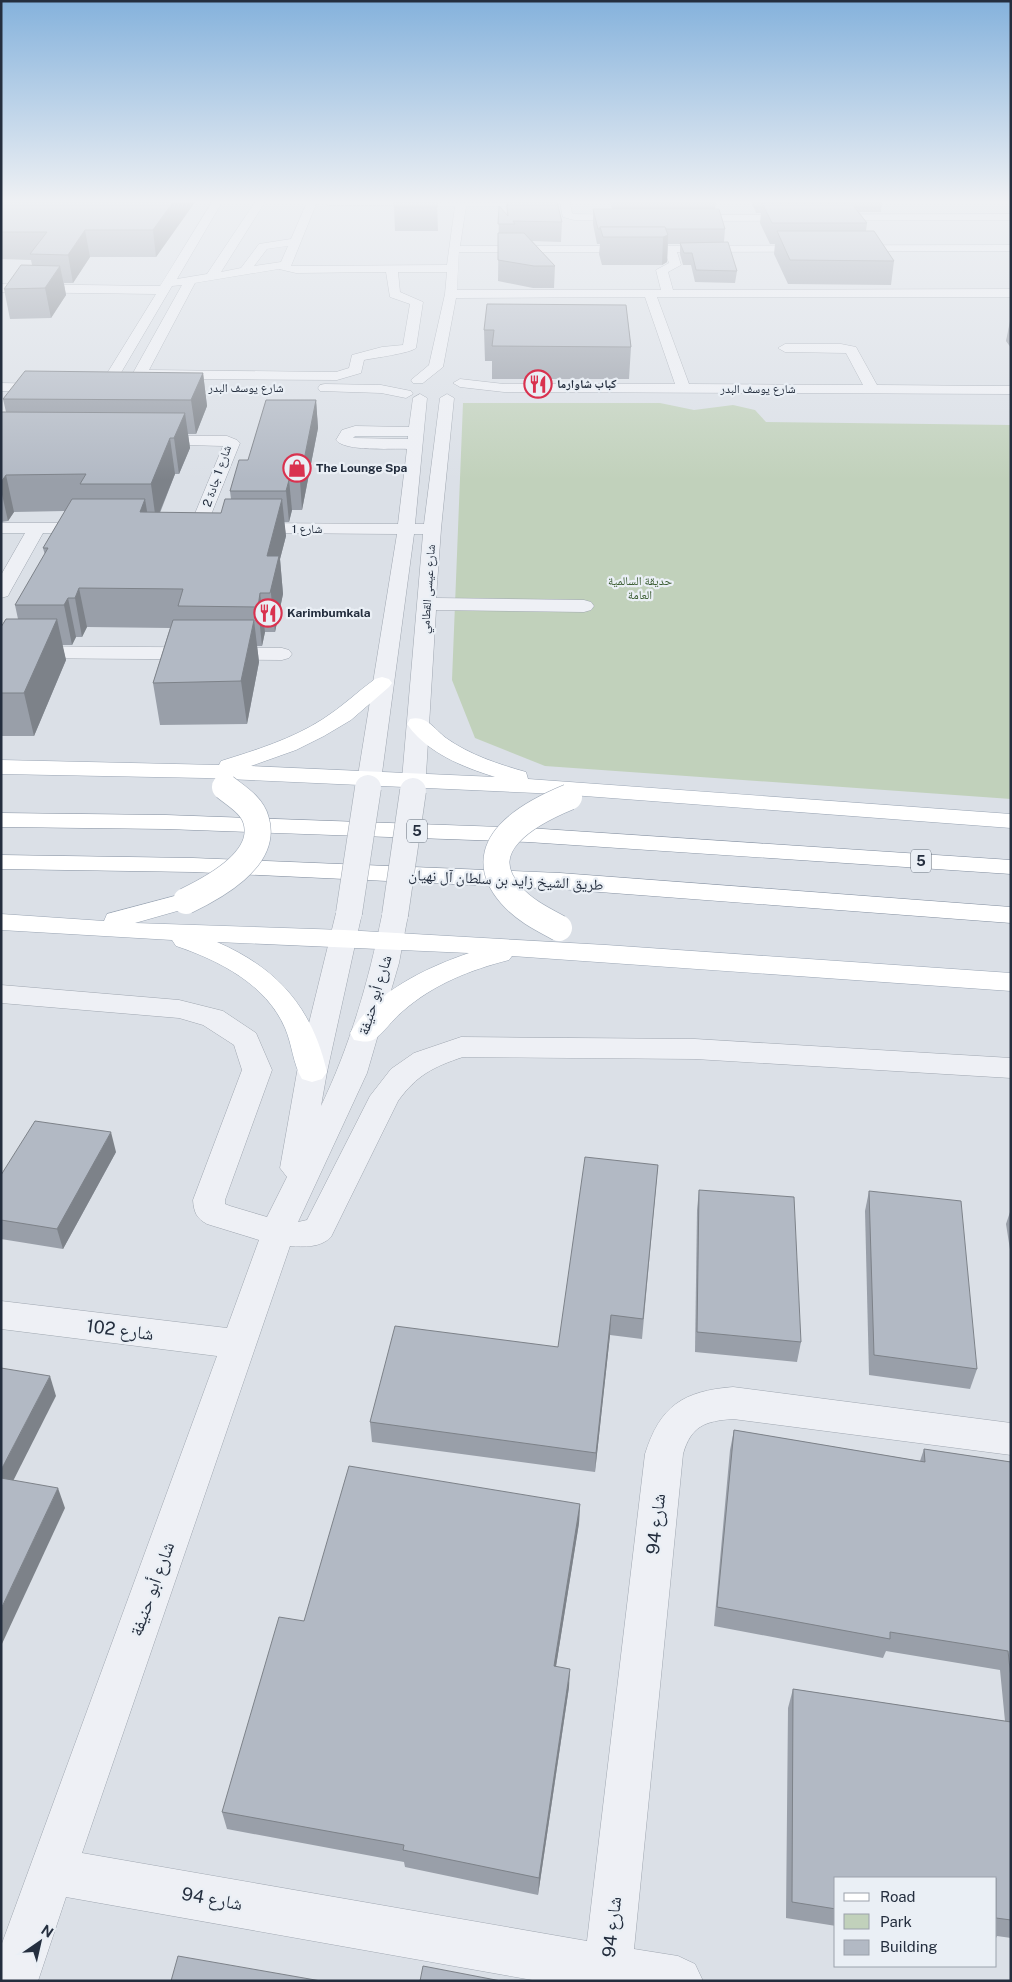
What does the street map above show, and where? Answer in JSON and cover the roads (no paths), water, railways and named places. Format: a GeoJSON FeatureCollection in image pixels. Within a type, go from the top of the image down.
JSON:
{"type":"FeatureCollection","features":[{"type":"Feature","properties":{"kind":"main road"},"geometry":{"type":"LineString","coordinates":[[205,771],[252,759],[312,734],[344,715],[382,683]]}},
{"type":"Feature","properties":{"kind":"main road"},"geometry":{"type":"LineString","coordinates":[[418,724],[441,743],[475,762],[563,792]]}},
{"type":"Feature","properties":{"kind":"main road"},"geometry":{"type":"LineString","coordinates":[[1,767],[179,772],[205,771],[413,786],[563,792],[606,791],[1011,822]]}},
{"type":"Feature","properties":{"kind":"main road"},"geometry":{"type":"LineString","coordinates":[[77,925],[137,916],[186,901],[220,884],[244,864],[256,842],[257,826],[252,811],[236,794],[225,787],[196,775],[179,772]]}},
{"type":"Feature","properties":{"kind":"main road"},"geometry":{"type":"LineString","coordinates":[[563,792],[511,827],[498,850],[496,862],[498,874],[513,898],[541,920],[633,955]]}},
{"type":"Feature","properties":{"kind":"main road","name":"5"},"geometry":{"type":"LineString","coordinates":[[1,820],[176,822],[528,835],[1011,867]]}},
{"type":"Feature","properties":{"kind":"main road","name":"طريق الشيخ زايد بن سلطان آل نهيان"},"geometry":{"type":"LineString","coordinates":[[1,862],[193,865],[560,881],[1011,915]]}},
{"type":"Feature","properties":{"kind":"main road"},"geometry":{"type":"LineString","coordinates":[[1,922],[77,925],[136,931],[165,935],[210,949],[249,970],[266,982],[284,1002],[298,1023],[310,1055],[312,1072]]}},
{"type":"Feature","properties":{"kind":"main road"},"geometry":{"type":"LineString","coordinates":[[136,931],[346,925],[393,928],[537,949],[1011,982]]}},
{"type":"Feature","properties":{"kind":"main road"},"geometry":{"type":"LineString","coordinates":[[364,1033],[394,1002],[433,977],[486,958],[537,949]]}},
{"type":"Feature","properties":{"kind":"street"},"geometry":{"type":"LineString","coordinates":[[105,388],[161,294]]}},
{"type":"Feature","properties":{"kind":"street"},"geometry":{"type":"LineString","coordinates":[[183,294],[139,372],[145,375],[336,376],[356,370],[352,358],[382,350],[409,348],[416,302],[395,294]]}},
{"type":"Feature","properties":{"kind":"street"},"geometry":{"type":"LineString","coordinates":[[414,389],[436,367],[452,294]]}},
{"type":"Feature","properties":{"kind":"street"},"geometry":{"type":"LineString","coordinates":[[457,294],[505,299],[636,294]]}},
{"type":"Feature","properties":{"kind":"street"},"geometry":{"type":"LineString","coordinates":[[650,294],[684,389]]}},
{"type":"Feature","properties":{"kind":"street"},"geometry":{"type":"LineString","coordinates":[[785,348],[851,350],[872,389]]}},
{"type":"Feature","properties":{"kind":"street"},"geometry":{"type":"LineString","coordinates":[[146,358],[166,358]]}},
{"type":"Feature","properties":{"kind":"street"},"geometry":{"type":"LineString","coordinates":[[436,367],[454,390]]}},
{"type":"Feature","properties":{"kind":"street"},"geometry":{"type":"LineString","coordinates":[[414,389],[436,379],[454,390]]}},
{"type":"Feature","properties":{"kind":"street"},"geometry":{"type":"LineString","coordinates":[[1,388],[67,388]]}},
{"type":"Feature","properties":{"kind":"street"},"geometry":{"type":"LineString","coordinates":[[86,388],[125,388]]}},
{"type":"Feature","properties":{"kind":"street","name":"شارع يوسف البدر"},"geometry":{"type":"LineString","coordinates":[[144,388],[414,389]]}},
{"type":"Feature","properties":{"kind":"street","name":"شارع يوسف البدر"},"geometry":{"type":"LineString","coordinates":[[454,390],[504,388],[1011,390]]}},
{"type":"Feature","properties":{"kind":"street"},"geometry":{"type":"LineString","coordinates":[[414,389],[454,390]]}},
{"type":"Feature","properties":{"kind":"street","name":"شارع عيسى القطامي"},"geometry":{"type":"LineString","coordinates":[[368,783],[406,529],[415,438],[414,389]]}},
{"type":"Feature","properties":{"kind":"street"},"geometry":{"type":"LineString","coordinates":[[850,389],[860,401],[866,404]]}},
{"type":"Feature","properties":{"kind":"street","name":"شارع عيسى القطامي"},"geometry":{"type":"LineString","coordinates":[[413,786],[432,529],[454,390]]}},
{"type":"Feature","properties":{"kind":"street","name":"شارع 1 جادة 2"},"geometry":{"type":"LineString","coordinates":[[138,441],[227,441],[232,443],[198,528]]}},
{"type":"Feature","properties":{"kind":"street"},"geometry":{"type":"LineString","coordinates":[[1,528],[113,528]]}},
{"type":"Feature","properties":{"kind":"street"},"geometry":{"type":"LineString","coordinates":[[1,592],[37,528]]}},
{"type":"Feature","properties":{"kind":"street","name":"شارع 1"},"geometry":{"type":"LineString","coordinates":[[179,528],[432,529]]}},
{"type":"Feature","properties":{"kind":"street"},"geometry":{"type":"LineString","coordinates":[[427,604],[584,606]]}},
{"type":"Feature","properties":{"kind":"street"},"geometry":{"type":"LineString","coordinates":[[1,652],[282,654]]}},
{"type":"Feature","properties":{"kind":"street","name":"شارع أبو حنيفة"},"geometry":{"type":"LineString","coordinates":[[285,1214],[312,1072],[346,925],[368,783]]}},
{"type":"Feature","properties":{"kind":"street","name":"شارع أبو حنيفة"},"geometry":{"type":"LineString","coordinates":[[14,1981],[285,1214],[352,1073],[393,928],[413,786]]}},
{"type":"Feature","properties":{"kind":"street"},"geometry":{"type":"LineString","coordinates":[[1,994],[178,1009],[213,1018],[246,1040],[257,1070],[209,1200],[210,1211],[221,1218],[285,1214],[307,1234],[312,1234],[320,1228],[386,1096],[401,1076],[424,1060],[461,1047],[695,1049],[1011,1068]]}},
{"type":"Feature","properties":{"kind":"street","name":"شارع 102"},"geometry":{"type":"LineString","coordinates":[[1,1315],[239,1344]]}},
{"type":"Feature","properties":{"kind":"street","name":"شارع 94"},"geometry":{"type":"LineString","coordinates":[[608,1968],[664,1454],[667,1439],[675,1426],[686,1415],[700,1408],[716,1404],[733,1403],[1011,1439]]}},
{"type":"Feature","properties":{"kind":"street","name":"شارع 94"},"geometry":{"type":"LineString","coordinates":[[52,1871],[678,1981]]}},
{"type":"Feature","properties":{"kind":"place","name":"كباب شاوارما"},"geometry":{"type":"Point","coordinates":[538,384]}},
{"type":"Feature","properties":{"kind":"place","name":"The Lounge Spa"},"geometry":{"type":"Point","coordinates":[297,468]}},
{"type":"Feature","properties":{"kind":"place","name":"Karimbumkala"},"geometry":{"type":"Point","coordinates":[268,613]}},
{"type":"Feature","properties":{"kind":"park label","name":"حديقة السالمية العامة"},"geometry":{"type":"Point","coordinates":[640,588]}}]}
